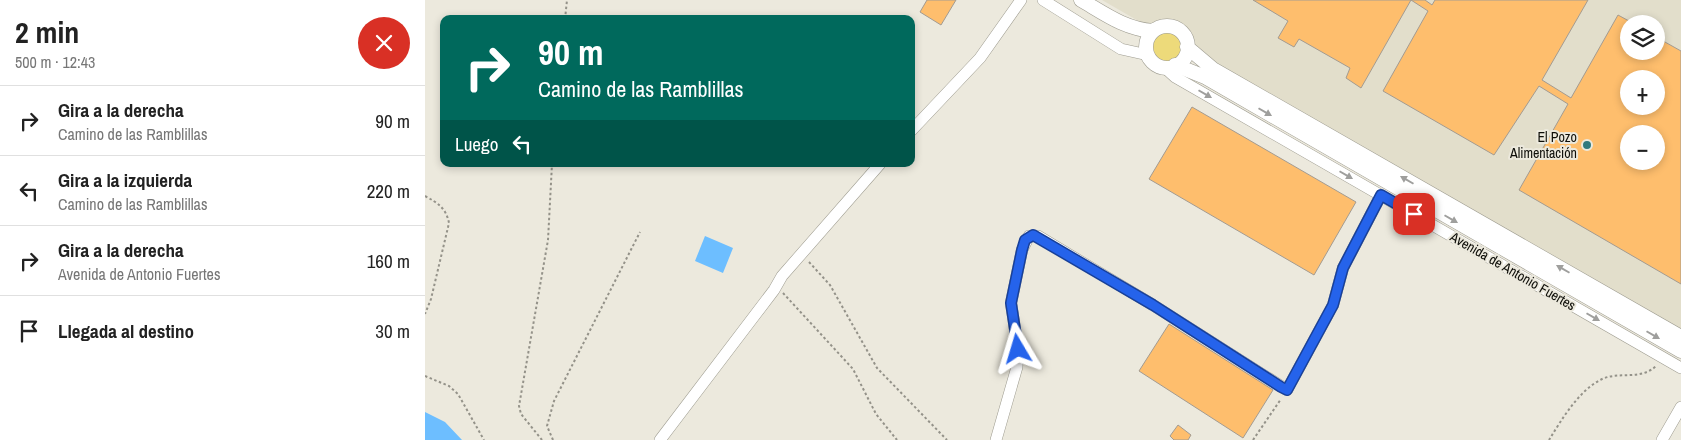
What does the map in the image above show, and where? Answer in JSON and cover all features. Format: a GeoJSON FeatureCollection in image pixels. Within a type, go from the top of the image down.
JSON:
{"type":"FeatureCollection","features":[{"type":"Feature","properties":{"kind":"main road"},"geometry":{"type":"LineString","coordinates":[[1081,0],[1123,25],[1134,29],[1153,30],[1165,26],[1178,29],[1183,34],[1187,46],[1184,58],[1170,66],[1152,61],[1147,52],[1123,25]]}},
{"type":"Feature","properties":{"kind":"main road"},"geometry":{"type":"LineString","coordinates":[[1147,52],[1149,36],[1153,30]]}},
{"type":"Feature","properties":{"kind":"main road","name":"Avenida de Antonio Fuertes"},"geometry":{"type":"LineString","coordinates":[[1187,46],[1213,69],[1681,337]]}},
{"type":"Feature","properties":{"kind":"main road","name":"Avenida de Antonio Fuertes"},"geometry":{"type":"LineString","coordinates":[[1170,66],[1205,77],[1681,351]]}},
{"type":"Feature","properties":{"kind":"street"},"geometry":{"type":"LineString","coordinates":[[915,127],[980,58],[1021,0]]}},
{"type":"Feature","properties":{"kind":"street"},"geometry":{"type":"LineString","coordinates":[[1043,0],[1121,49],[1147,52]]}},
{"type":"Feature","properties":{"kind":"street","name":"Avenida de Antonio Fuertes"},"geometry":{"type":"LineString","coordinates":[[1170,66],[1175,77],[1681,368]]}},
{"type":"Feature","properties":{"kind":"street"},"geometry":{"type":"LineString","coordinates":[[660,440],[777,286],[782,276],[877,167]]}},
{"type":"Feature","properties":{"kind":"street"},"geometry":{"type":"LineString","coordinates":[[996,440],[1017,367],[1018,349],[1011,303],[1022,250],[1029,236],[1038,236],[1153,305],[1287,390],[1333,305],[1343,268],[1381,195]]}},
{"type":"Feature","properties":{"kind":"street"},"geometry":{"type":"LineString","coordinates":[[1662,440],[1681,408]]}},
{"type":"Feature","properties":{"kind":"path"},"geometry":{"type":"LineString","coordinates":[[565,15],[567,0]]}},
{"type":"Feature","properties":{"kind":"path"},"geometry":{"type":"LineString","coordinates":[[542,440],[521,414],[519,406],[548,240],[553,167]]}},
{"type":"Feature","properties":{"kind":"path"},"geometry":{"type":"LineString","coordinates":[[425,196],[440,204],[447,213],[449,223],[431,299],[425,314]]}},
{"type":"Feature","properties":{"kind":"path"},"geometry":{"type":"LineString","coordinates":[[553,440],[547,426],[554,401],[640,232]]}},
{"type":"Feature","properties":{"kind":"path"},"geometry":{"type":"LineString","coordinates":[[801,254],[830,284],[877,368],[947,440]]}},
{"type":"Feature","properties":{"kind":"path"},"geometry":{"type":"LineString","coordinates":[[777,286],[853,369],[876,414],[897,440]]}},
{"type":"Feature","properties":{"kind":"path"},"geometry":{"type":"LineString","coordinates":[[1549,440],[1588,388],[1611,376],[1644,374],[1656,367],[1662,357]]}},
{"type":"Feature","properties":{"kind":"path"},"geometry":{"type":"LineString","coordinates":[[425,376],[449,386],[458,394],[483,440]]}},
{"type":"Feature","properties":{"kind":"path"},"geometry":{"type":"LineString","coordinates":[[1253,440],[1287,390]]}},
{"type":"Feature","properties":{"kind":"shaded area"},"geometry":{"type":"Polygon","coordinates":[[[1102,0],[1681,0],[1681,333],[1615,296],[1102,0]]]}},
{"type":"Feature","properties":{"kind":"shaded area"},"geometry":{"type":"Polygon","coordinates":[[[1167,28],[1180,34],[1186,47],[1180,60],[1167,66],[1154,60],[1148,47],[1154,34],[1167,28]]]}},
{"type":"Feature","properties":{"kind":"water"},"geometry":{"type":"Polygon","coordinates":[[[705,236],[733,248],[723,273],[695,261],[705,236]]]}},
{"type":"Feature","properties":{"kind":"water"},"geometry":{"type":"Polygon","coordinates":[[[425,412],[445,422],[462,440],[425,440],[425,412]]]}},
{"type":"Feature","properties":{"kind":"building"},"geometry":{"type":"Polygon","coordinates":[[[927,0],[956,0],[941,25],[920,12],[927,0]]]}},
{"type":"Feature","properties":{"kind":"building"},"geometry":{"type":"Polygon","coordinates":[[[1253,0],[1411,0],[1361,88],[1346,78],[1350,68],[1299,39],[1294,47],[1278,38],[1288,21],[1253,0]]]}},
{"type":"Feature","properties":{"kind":"building","name":"El Pozo Alimentación"},"geometry":{"type":"Polygon","coordinates":[[[1411,0],[1425,0],[1432,5],[1435,0],[1588,0],[1542,80],[1571,98],[1618,15],[1620,16],[1620,60],[1665,60],[1665,42],[1681,51],[1681,284],[1519,190],[1568,104],[1539,86],[1494,155],[1383,91],[1428,11],[1411,0]]]}},
{"type":"Feature","properties":{"kind":"building"},"geometry":{"type":"Polygon","coordinates":[[[1192,107],[1356,202],[1314,275],[1149,179],[1192,107]]]}},
{"type":"Feature","properties":{"kind":"building"},"geometry":{"type":"Polygon","coordinates":[[[1169,324],[1273,390],[1243,438],[1139,371],[1169,324]]]}},
{"type":"Feature","properties":{"kind":"building"},"geometry":{"type":"Polygon","coordinates":[[[1178,425],[1191,435],[1188,440],[1174,440],[1170,436],[1178,425]]]}},
{"type":"Feature","properties":{"kind":"place","name":"El Pozo Alimentación"},"geometry":{"type":"Point","coordinates":[1587,145]}},
{"type":"Feature","properties":{"kind":"route"},"geometry":{"type":"LineString","coordinates":[[1018,349],[1011,303],[1025,240],[1033,235],[1038,236],[1153,305],[1287,390],[1333,305],[1343,268],[1381,195],[1414,214]]}}]}
